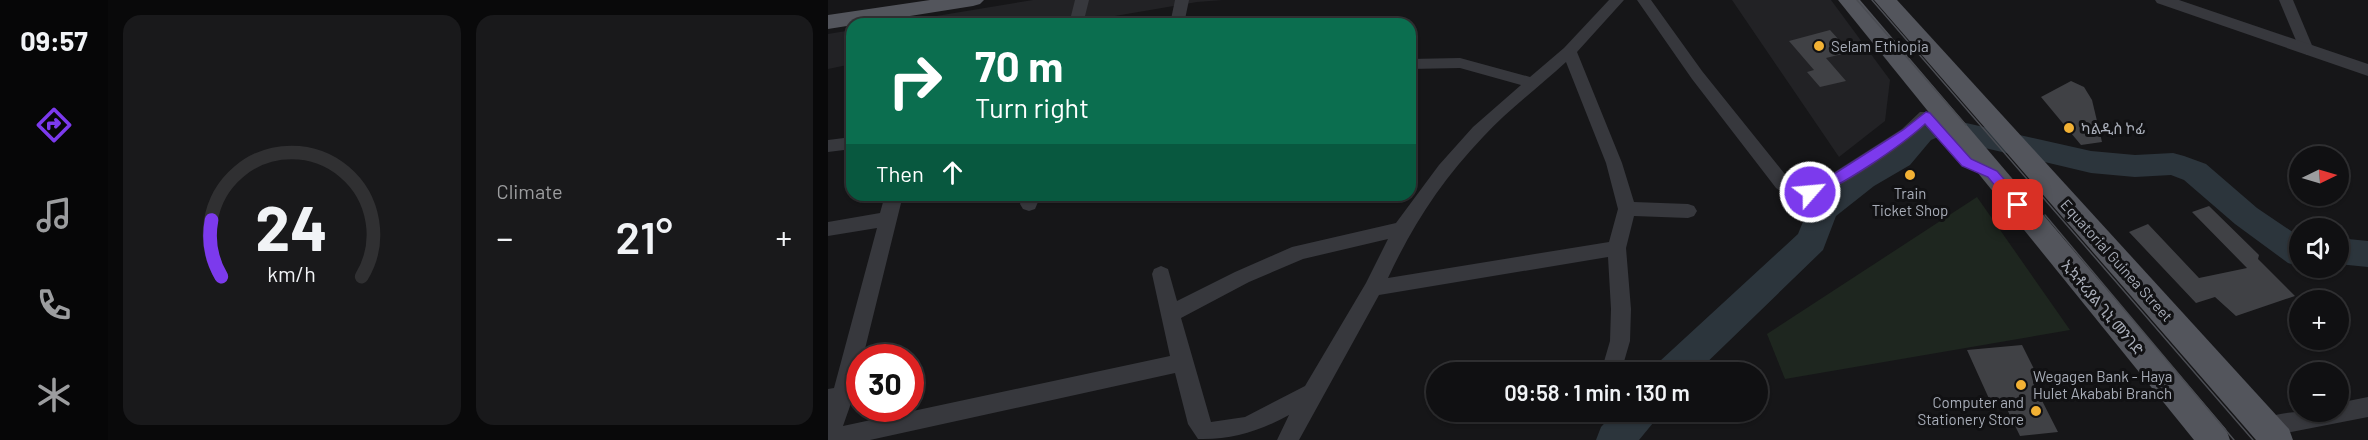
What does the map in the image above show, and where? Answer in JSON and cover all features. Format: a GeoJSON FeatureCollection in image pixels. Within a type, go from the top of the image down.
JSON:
{"type":"FeatureCollection","features":[{"type":"Feature","properties":{"kind":"main road"},"geometry":{"type":"LineString","coordinates":[[850,18],[932,3],[973,0]]}},
{"type":"Feature","properties":{"kind":"main road"},"geometry":{"type":"LineString","coordinates":[[888,18],[993,0]]}},
{"type":"Feature","properties":{"kind":"main road"},"geometry":{"type":"LineString","coordinates":[[1834,0],[1934,118]]}},
{"type":"Feature","properties":{"kind":"main road"},"geometry":{"type":"LineString","coordinates":[[1849,0],[1934,118]]}},
{"type":"Feature","properties":{"kind":"main road","name":"Equatorial Guinea Street"},"geometry":{"type":"LineString","coordinates":[[1885,0],[2272,433]]}},
{"type":"Feature","properties":{"kind":"main road"},"geometry":{"type":"LineString","coordinates":[[1905,0],[1988,100],[1998,127]]}},
{"type":"Feature","properties":{"kind":"main road"},"geometry":{"type":"LineString","coordinates":[[828,22],[846,19]]}},
{"type":"Feature","properties":{"kind":"main road"},"geometry":{"type":"LineString","coordinates":[[828,29],[846,25]]}},
{"type":"Feature","properties":{"kind":"main road","name":"ኢኳቶሪያል ጊኒ መንገድ"},"geometry":{"type":"LineString","coordinates":[[1934,118],[1978,163],[2214,440]]}},
{"type":"Feature","properties":{"kind":"street"},"geometry":{"type":"LineString","coordinates":[[1078,18],[1082,0]]}},
{"type":"Feature","properties":{"kind":"street"},"geometry":{"type":"LineString","coordinates":[[1178,18],[1182,0]]}},
{"type":"Feature","properties":{"kind":"street"},"geometry":{"type":"LineString","coordinates":[[1290,435],[1373,288],[1402,229],[1445,169],[1479,130],[1569,51],[1617,0]]}},
{"type":"Feature","properties":{"kind":"street"},"geometry":{"type":"LineString","coordinates":[[1644,0],[1697,75],[1782,183],[1794,192],[1810,192],[1828,184],[1934,118]]}},
{"type":"Feature","properties":{"kind":"street"},"geometry":{"type":"LineString","coordinates":[[2163,0],[2368,70]]}},
{"type":"Feature","properties":{"kind":"street"},"geometry":{"type":"LineString","coordinates":[[2286,0],[2307,50]]}},
{"type":"Feature","properties":{"kind":"street"},"geometry":{"type":"LineString","coordinates":[[1569,51],[1614,163],[1627,209],[1617,249],[1621,319],[1620,340],[1614,362]]}},
{"type":"Feature","properties":{"kind":"street"},"geometry":{"type":"LineString","coordinates":[[1416,64],[1460,63],[1532,83]]}},
{"type":"Feature","properties":{"kind":"street"},"geometry":{"type":"LineString","coordinates":[[828,146],[846,144]]}},
{"type":"Feature","properties":{"kind":"street"},"geometry":{"type":"LineString","coordinates":[[892,201],[835,398],[828,439],[1182,362]]}},
{"type":"Feature","properties":{"kind":"street"},"geometry":{"type":"LineString","coordinates":[[1627,209],[1689,211]]}},
{"type":"Feature","properties":{"kind":"street"},"geometry":{"type":"LineString","coordinates":[[828,229],[886,219]]}},
{"type":"Feature","properties":{"kind":"street"},"geometry":{"type":"LineString","coordinates":[[1172,313],[1299,252],[1402,229]]}},
{"type":"Feature","properties":{"kind":"street"},"geometry":{"type":"LineString","coordinates":[[1373,288],[1617,249]]}},
{"type":"Feature","properties":{"kind":"street"},"geometry":{"type":"LineString","coordinates":[[1161,274],[1198,424],[1206,432],[1234,430],[1250,425],[1312,393]]}},
{"type":"Feature","properties":{"kind":"street"},"geometry":{"type":"LineString","coordinates":[[2272,433],[2368,407]]}},
{"type":"Feature","properties":{"kind":"shaded area"},"geometry":{"type":"Polygon","coordinates":[[[1033,0],[1223,0],[1197,2],[1103,18],[924,18],[1033,0]]]}},
{"type":"Feature","properties":{"kind":"shaded area"},"geometry":{"type":"Polygon","coordinates":[[[1732,0],[1831,0],[1890,80],[1885,121],[1839,157],[1732,0]]]}},
{"type":"Feature","properties":{"kind":"shaded area"},"geometry":{"type":"Polygon","coordinates":[[[846,31],[846,65],[828,69],[828,34],[846,31]]]}},
{"type":"Feature","properties":{"kind":"shaded area"},"geometry":{"type":"Polygon","coordinates":[[[1977,197],[2070,330],[1785,379],[1767,334],[1977,197]]]}},
{"type":"Feature","properties":{"kind":"building","name":"Selam Ethiopia"},"geometry":{"type":"Polygon","coordinates":[[[1830,30],[1850,52],[1826,58],[1846,81],[1820,87],[1807,72],[1814,70],[1789,41],[1830,30]]]}},
{"type":"Feature","properties":{"kind":"building"},"geometry":{"type":"Polygon","coordinates":[[[2071,81],[2084,87],[2092,100],[2102,142],[2081,145],[2041,97],[2071,81]]]}},
{"type":"Feature","properties":{"kind":"building"},"geometry":{"type":"Polygon","coordinates":[[[2209,206],[2259,255],[2258,259],[2289,290],[2289,298],[2236,316],[2215,297],[2196,303],[2129,232],[2148,224],[2199,278],[2247,268],[2192,212],[2209,206]]]}},
{"type":"Feature","properties":{"kind":"building"},"geometry":{"type":"Polygon","coordinates":[[[2022,345],[2035,371],[2033,383],[2058,432],[2020,436],[2003,401],[1991,403],[1967,350],[2022,345]]]}},
{"type":"Feature","properties":{"kind":"waterway"},"geometry":{"type":"LineString","coordinates":[[1684,362],[1812,241],[1822,210],[1863,178],[1900,157],[1921,133],[1935,126],[2091,162],[2135,166],[2173,164],[2195,172],[2246,216],[2289,246]]}},
{"type":"Feature","properties":{"kind":"waterway"},"geometry":{"type":"LineString","coordinates":[[2349,252],[2368,254]]}},
{"type":"Feature","properties":{"kind":"waterway"},"geometry":{"type":"LineString","coordinates":[[1615,440],[1631,422]]}},
{"type":"Feature","properties":{"kind":"tram line"},"geometry":{"type":"LineString","coordinates":[[1857,0],[1966,125]]}},
{"type":"Feature","properties":{"kind":"tram line"},"geometry":{"type":"LineString","coordinates":[[1872,0],[2253,440]]}},
{"type":"Feature","properties":{"kind":"tram line"},"geometry":{"type":"LineString","coordinates":[[2045,215],[2234,440]]}},
{"type":"Feature","properties":{"kind":"place","name":"Selam Ethiopia"},"geometry":{"type":"Point","coordinates":[1819,46]}},
{"type":"Feature","properties":{"kind":"place","name":"ካልዲስ ኮፊ"},"geometry":{"type":"Point","coordinates":[2069,128]}},
{"type":"Feature","properties":{"kind":"place","name":"Train Ticket Shop"},"geometry":{"type":"Point","coordinates":[1910,175]}},
{"type":"Feature","properties":{"kind":"place","name":"Wegagen Bank - Haya Hulet Akababi Branch"},"geometry":{"type":"Point","coordinates":[2021,385]}},
{"type":"Feature","properties":{"kind":"place","name":"Computer and Stationery Store"},"geometry":{"type":"Point","coordinates":[2036,411]}},
{"type":"Feature","properties":{"kind":"route"},"geometry":{"type":"LineString","coordinates":[[1810,192],[1828,184],[1908,133],[1926,116],[1966,162],[1974,168],[1992,174],[2018,205]]}}]}
